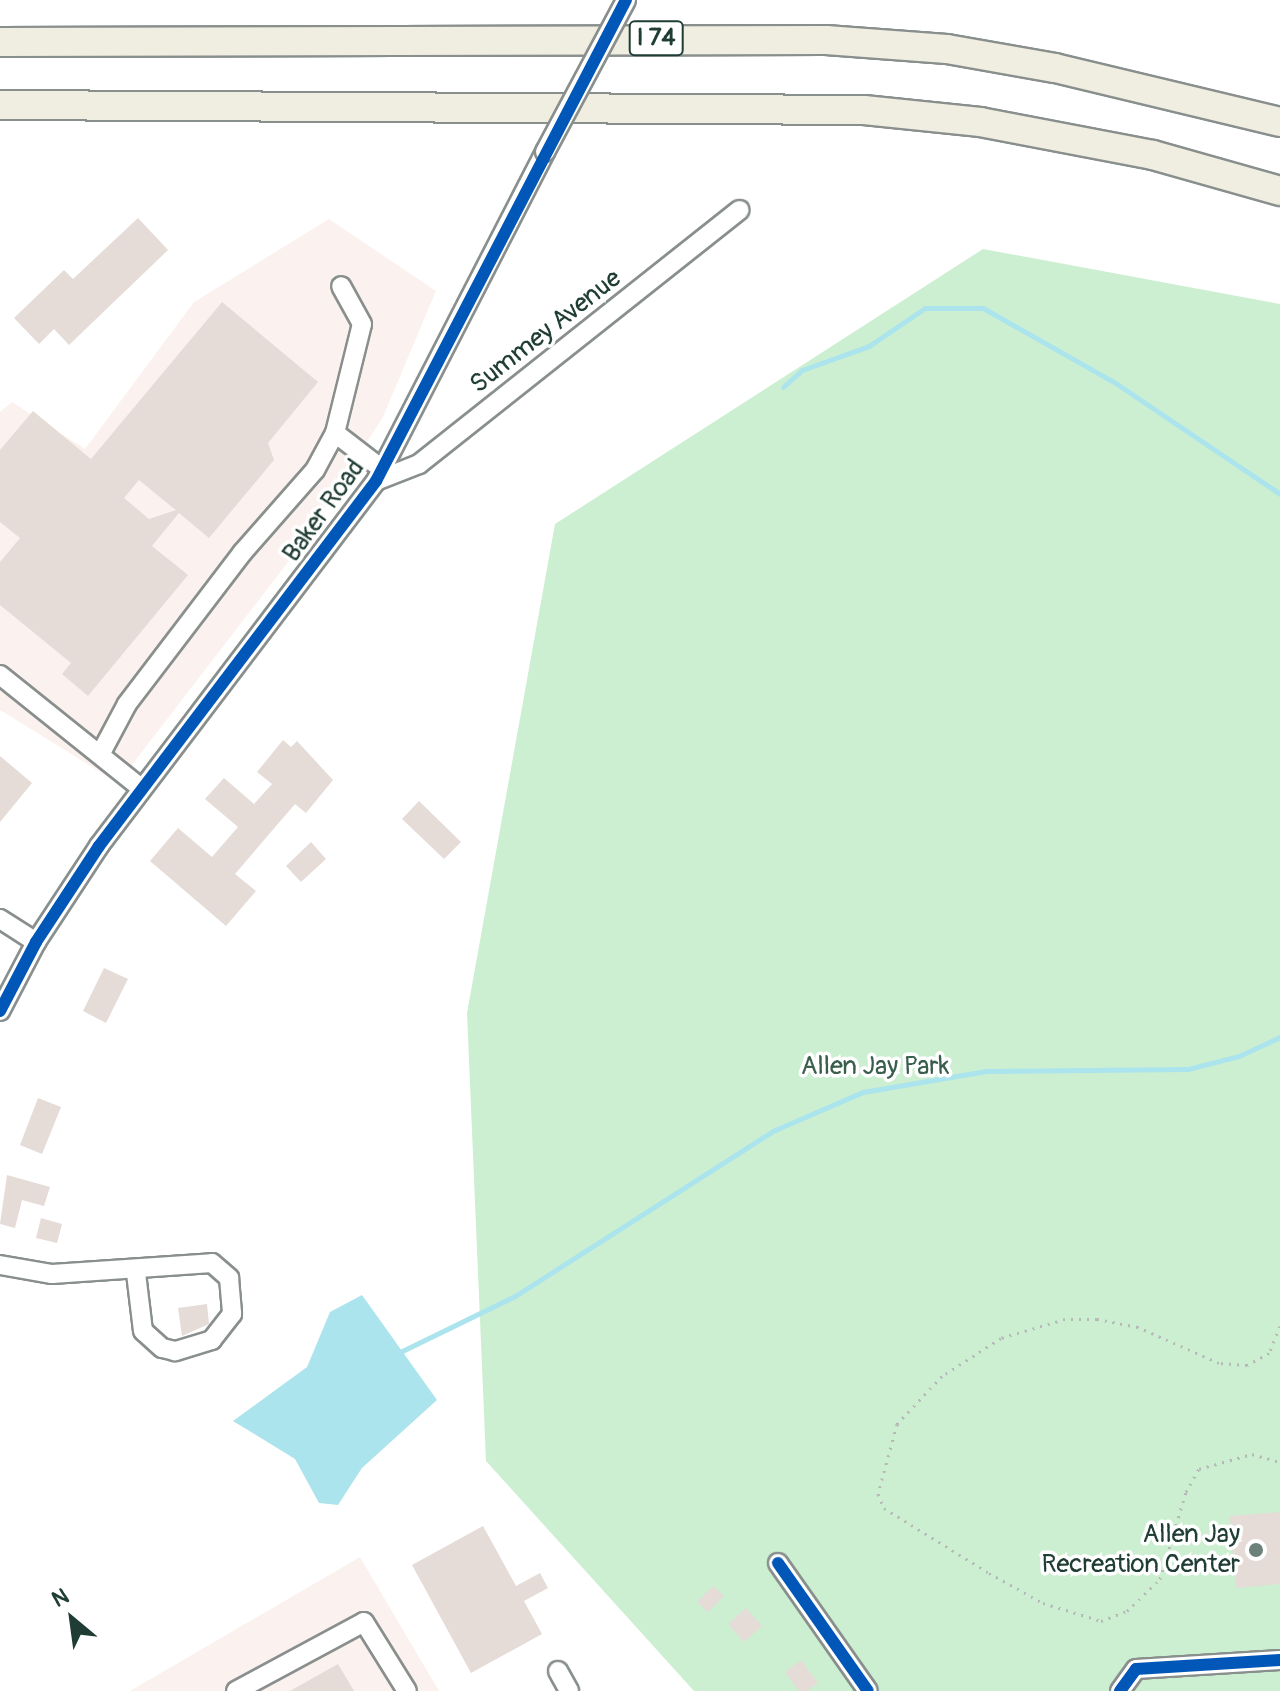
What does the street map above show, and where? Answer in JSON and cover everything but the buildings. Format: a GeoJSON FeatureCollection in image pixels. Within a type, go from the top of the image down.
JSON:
{"type":"FeatureCollection","features":[{"type":"Feature","properties":{"kind":"highway","name":"I 74"},"geometry":{"type":"LineString","coordinates":[[0,42],[826,40],[947,49],[1055,68],[1280,122]]}},
{"type":"Feature","properties":{"kind":"highway"},"geometry":{"type":"LineString","coordinates":[[0,105],[864,110],[980,122],[1153,155],[1280,191]]}},
{"type":"Feature","properties":{"kind":"street","name":"Baker Road"},"geometry":{"type":"LineString","coordinates":[[0,1011],[36,942],[141,788],[379,475],[626,0]]}},
{"type":"Feature","properties":{"kind":"street","name":"Summey Avenue"},"geometry":{"type":"LineString","coordinates":[[379,475],[419,464],[740,210]]}},
{"type":"Feature","properties":{"kind":"street"},"geometry":{"type":"LineString","coordinates":[[102,751],[127,704],[242,553],[315,470],[335,433],[362,324],[341,286]]}},
{"type":"Feature","properties":{"kind":"street"},"geometry":{"type":"LineString","coordinates":[[335,433],[379,475]]}},
{"type":"Feature","properties":{"kind":"street"},"geometry":{"type":"LineString","coordinates":[[0,675],[102,751],[141,788]]}},
{"type":"Feature","properties":{"kind":"street"},"geometry":{"type":"LineString","coordinates":[[0,919],[36,942]]}},
{"type":"Feature","properties":{"kind":"street"},"geometry":{"type":"LineString","coordinates":[[0,1265],[52,1274],[136,1273],[194,1264],[222,1267],[234,1294],[232,1314],[212,1340],[162,1348],[143,1331],[136,1273]]}},
{"type":"Feature","properties":{"kind":"street"},"geometry":{"type":"LineString","coordinates":[[778,1563],[868,1691]]}},
{"type":"Feature","properties":{"kind":"street"},"geometry":{"type":"LineString","coordinates":[[236,1691],[364,1622],[407,1691]]}},
{"type":"Feature","properties":{"kind":"street"},"geometry":{"type":"LineString","coordinates":[[1120,1691],[1136,1669],[1280,1660]]}},
{"type":"Feature","properties":{"kind":"street"},"geometry":{"type":"LineString","coordinates":[[558,1671],[569,1691]]}},
{"type":"Feature","properties":{"kind":"path"},"geometry":{"type":"LineString","coordinates":[[1280,1326],[1269,1353],[1247,1365],[1219,1363],[1138,1327],[1097,1319],[1042,1324],[1001,1338],[942,1376],[897,1424],[878,1494],[884,1508],[989,1573],[1043,1603],[1101,1621],[1127,1611],[1160,1579],[1186,1492],[1199,1469],[1252,1454],[1280,1462]]}},
{"type":"Feature","properties":{"kind":"shaded area"},"geometry":{"type":"Polygon","coordinates":[[[329,219],[436,291],[383,417],[299,548],[118,783],[0,710],[0,412],[12,402],[85,449],[194,302],[329,219]]]}},
{"type":"Feature","properties":{"kind":"shaded area"},"geometry":{"type":"Polygon","coordinates":[[[360,1557],[439,1691],[130,1691],[360,1557]]]}},
{"type":"Feature","properties":{"kind":"green space","name":"Allen Jay Park"},"geometry":{"type":"Polygon","coordinates":[[[983,249],[1280,304],[1280,1691],[694,1691],[486,1461],[467,1013],[555,524],[983,249]]]}},
{"type":"Feature","properties":{"kind":"water"},"geometry":{"type":"Polygon","coordinates":[[[362,1295],[437,1400],[362,1468],[338,1505],[319,1503],[295,1459],[233,1421],[307,1367],[330,1312],[362,1295]]]}},
{"type":"Feature","properties":{"kind":"waterway"},"geometry":{"type":"LineString","coordinates":[[783,387],[802,370],[869,346],[925,308],[983,308],[1114,382],[1280,494]]}},
{"type":"Feature","properties":{"kind":"waterway"},"geometry":{"type":"LineString","coordinates":[[396,1354],[515,1296],[775,1130],[863,1092],[986,1071],[1188,1069],[1239,1056],[1280,1037]]}},
{"type":"Feature","properties":{"kind":"cycle path"},"geometry":{"type":"LineString","coordinates":[[0,1011],[36,942],[99,846],[376,481],[626,0]]}},
{"type":"Feature","properties":{"kind":"cycle path"},"geometry":{"type":"LineString","coordinates":[[778,1563],[868,1691]]}},
{"type":"Feature","properties":{"kind":"cycle path"},"geometry":{"type":"LineString","coordinates":[[1120,1691],[1136,1669],[1280,1660]]}},
{"type":"Feature","properties":{"kind":"place","name":"Allen Jay Recreation Center"},"geometry":{"type":"Point","coordinates":[1256,1550]}}]}
